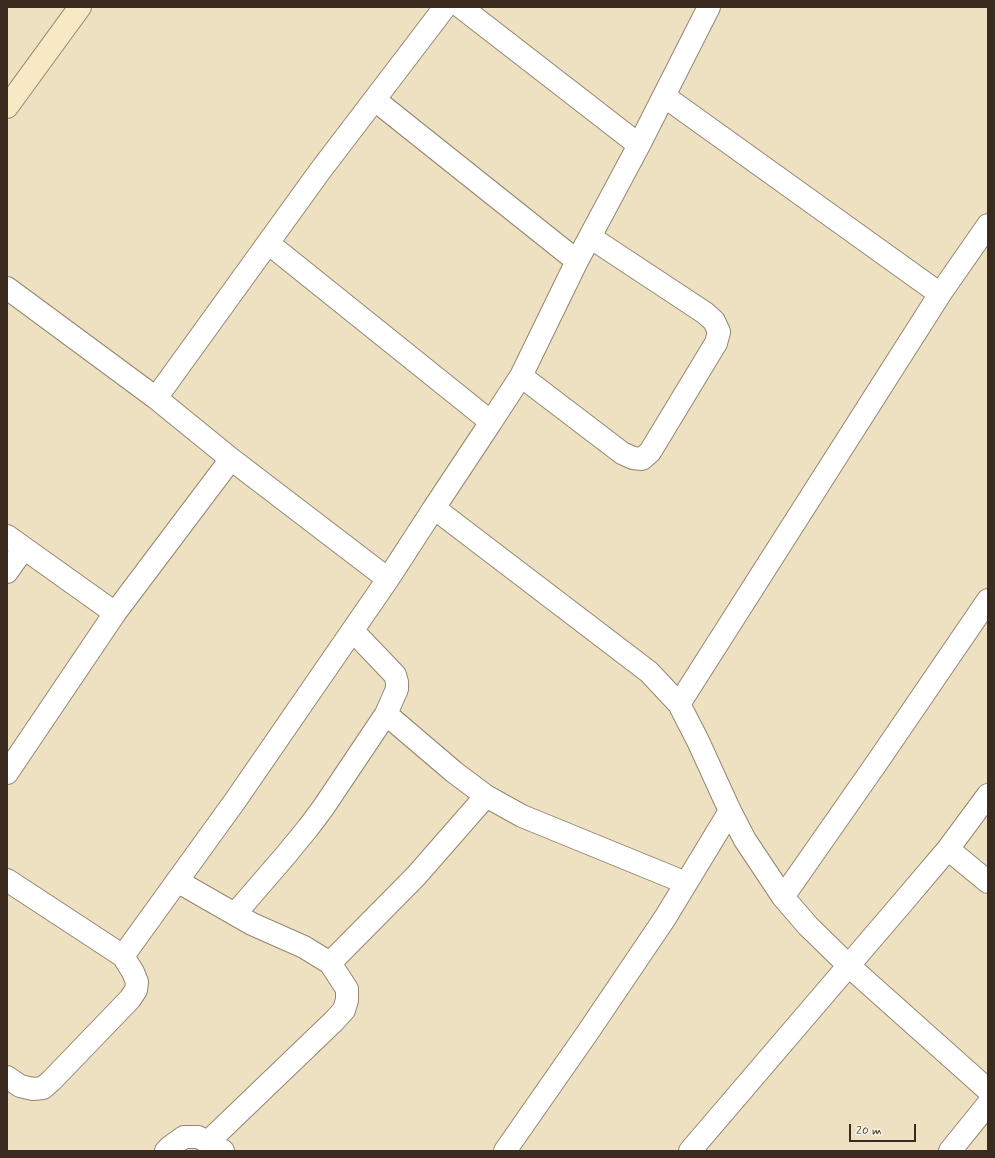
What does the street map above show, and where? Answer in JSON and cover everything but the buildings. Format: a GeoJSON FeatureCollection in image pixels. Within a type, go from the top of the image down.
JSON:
{"type":"FeatureCollection","features":[{"type":"Feature","properties":{"kind":"street"},"geometry":{"type":"LineString","coordinates":[[7,107],[80,7]]}},
{"type":"Feature","properties":{"kind":"street"},"geometry":{"type":"LineString","coordinates":[[156,398],[320,171],[444,7]]}},
{"type":"Feature","properties":{"kind":"street"},"geometry":{"type":"LineString","coordinates":[[461,7],[639,145]]}},
{"type":"Feature","properties":{"kind":"street"},"geometry":{"type":"LineString","coordinates":[[123,956],[235,801],[353,631],[521,376],[577,261],[639,145],[709,7]]}},
{"type":"Feature","properties":{"kind":"street"},"geometry":{"type":"LineString","coordinates":[[664,96],[940,294]]}},
{"type":"Feature","properties":{"kind":"street"},"geometry":{"type":"LineString","coordinates":[[375,100],[577,261]]}},
{"type":"Feature","properties":{"kind":"street"},"geometry":{"type":"LineString","coordinates":[[679,704],[940,294],[988,225]]}},
{"type":"Feature","properties":{"kind":"street"},"geometry":{"type":"LineString","coordinates":[[521,376],[622,453],[633,458],[642,459],[650,452],[716,343],[719,332],[714,321],[705,313],[590,237]]}},
{"type":"Feature","properties":{"kind":"street"},"geometry":{"type":"LineString","coordinates":[[268,243],[491,422]]}},
{"type":"Feature","properties":{"kind":"street"},"geometry":{"type":"LineString","coordinates":[[7,288],[156,398],[231,459],[388,579]]}},
{"type":"Feature","properties":{"kind":"street"},"geometry":{"type":"LineString","coordinates":[[7,773],[115,613],[231,459]]}},
{"type":"Feature","properties":{"kind":"street"},"geometry":{"type":"LineString","coordinates":[[434,508],[649,672],[679,704],[745,840],[783,897],[808,926],[849,966],[988,1090]]}},
{"type":"Feature","properties":{"kind":"street"},"geometry":{"type":"LineString","coordinates":[[7,572],[15,542],[115,613]]}},
{"type":"Feature","properties":{"kind":"street"},"geometry":{"type":"LineString","coordinates":[[783,897],[988,600]]}},
{"type":"Feature","properties":{"kind":"street"},"geometry":{"type":"LineString","coordinates":[[235,914],[308,828],[386,714],[396,689],[397,682],[395,675],[353,631]]}},
{"type":"Feature","properties":{"kind":"street"},"geometry":{"type":"LineString","coordinates":[[386,714],[454,772],[486,796],[522,816],[686,883]]}},
{"type":"Feature","properties":{"kind":"street"},"geometry":{"type":"LineString","coordinates":[[690,1151],[948,849],[988,795]]}},
{"type":"Feature","properties":{"kind":"street"},"geometry":{"type":"LineString","coordinates":[[330,964],[416,876],[486,796]]}},
{"type":"Feature","properties":{"kind":"street"},"geometry":{"type":"LineString","coordinates":[[505,1151],[665,918],[730,811]]}},
{"type":"Feature","properties":{"kind":"street"},"geometry":{"type":"LineString","coordinates":[[948,849],[988,882]]}},
{"type":"Feature","properties":{"kind":"street"},"geometry":{"type":"LineString","coordinates":[[7,880],[123,956],[133,972],[137,982],[136,990],[130,999],[43,1088],[33,1089],[20,1086],[7,1077]]}},
{"type":"Feature","properties":{"kind":"street"},"geometry":{"type":"LineString","coordinates":[[166,1151],[184,1137],[198,1137],[216,1146],[344,1010],[348,1000],[347,989],[330,964],[304,947],[252,924],[177,881]]}},
{"type":"Feature","properties":{"kind":"street"},"geometry":{"type":"LineString","coordinates":[[950,1151],[988,1104]]}}]}
